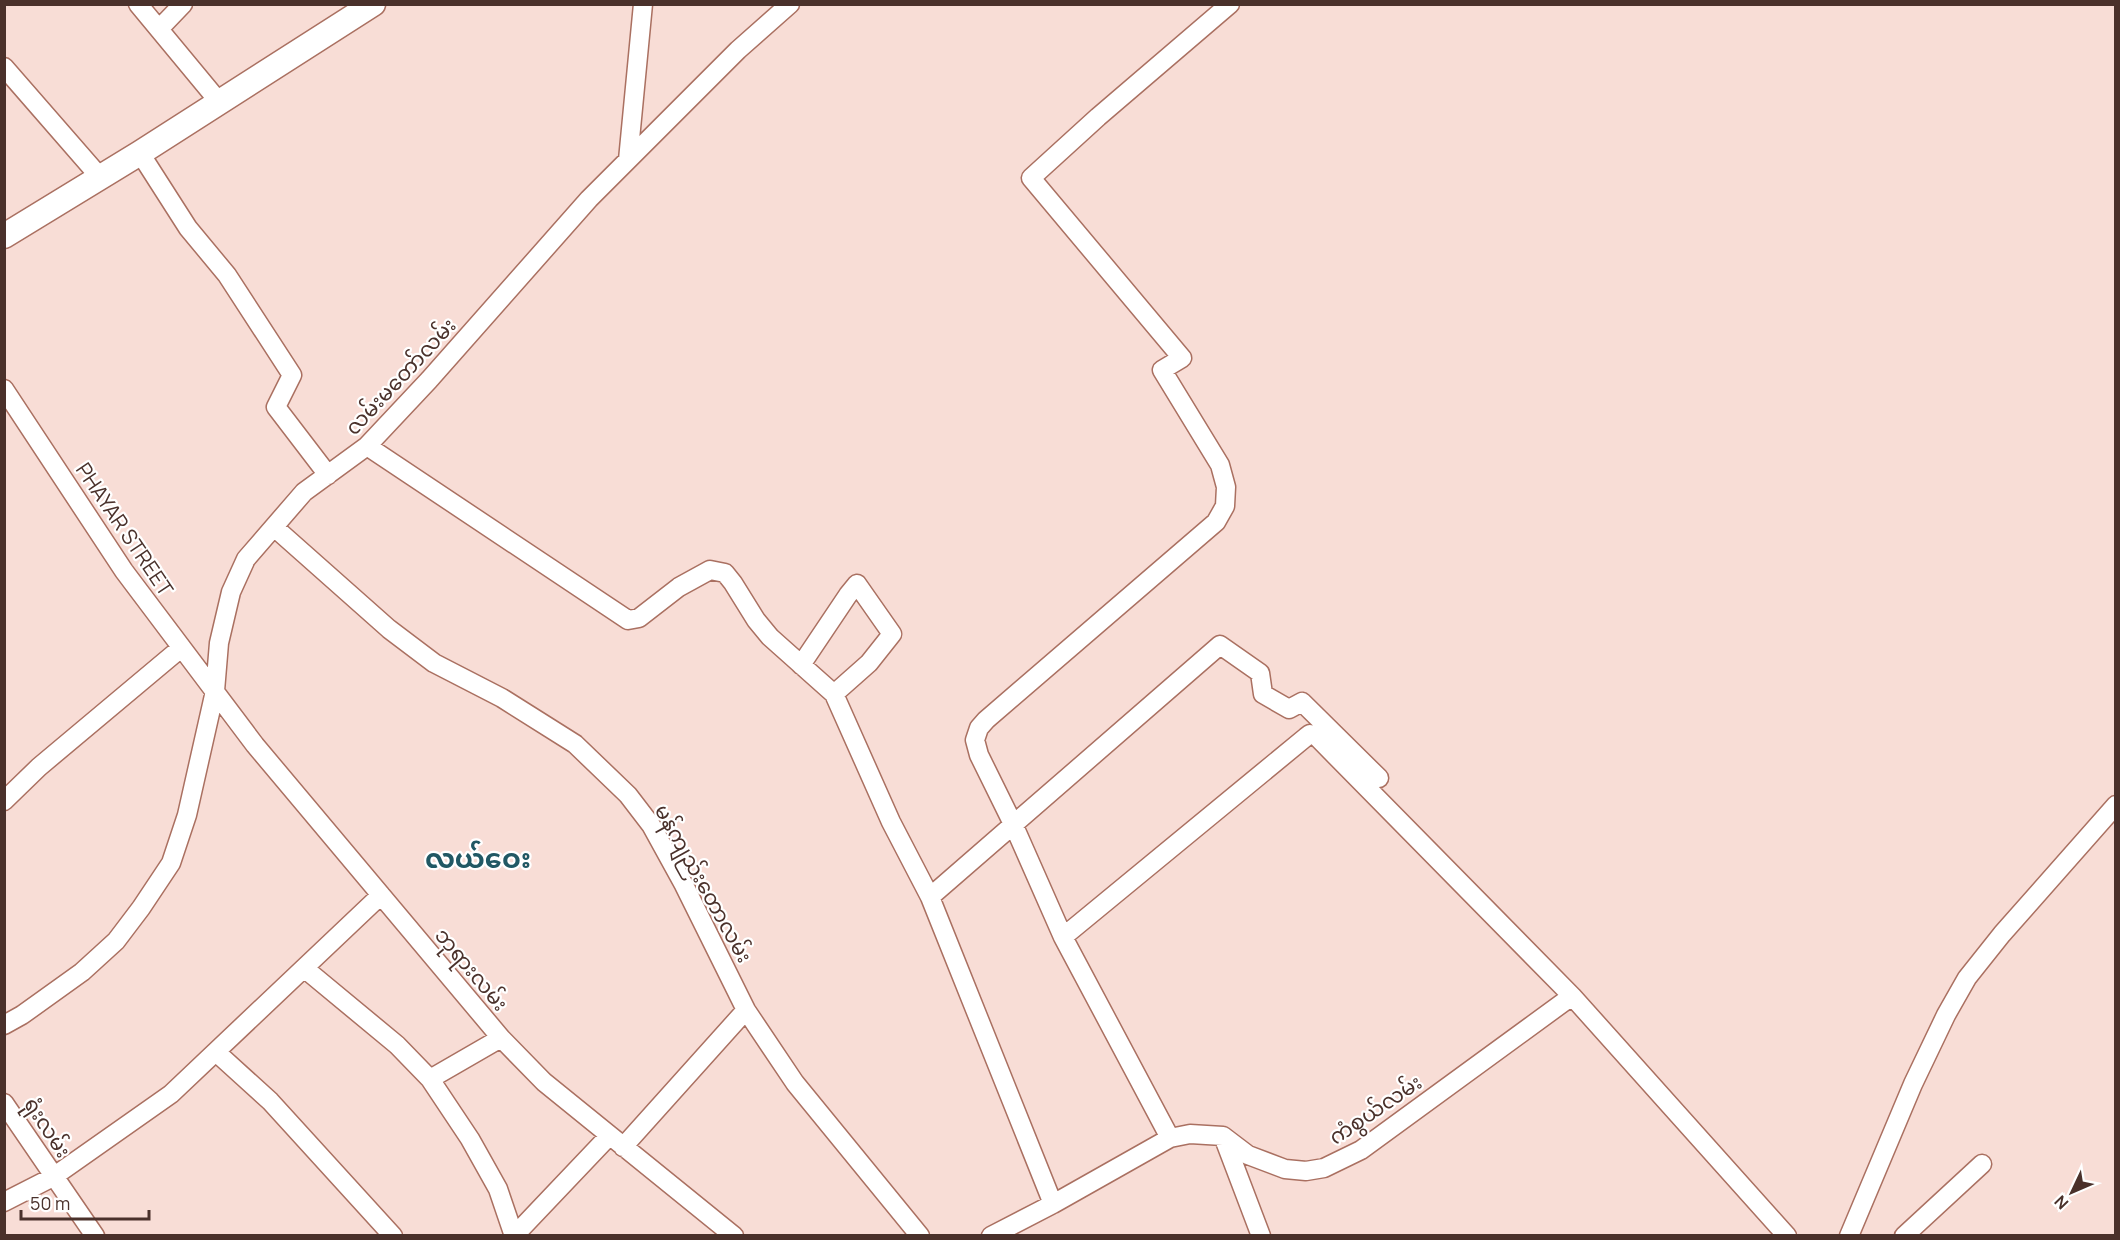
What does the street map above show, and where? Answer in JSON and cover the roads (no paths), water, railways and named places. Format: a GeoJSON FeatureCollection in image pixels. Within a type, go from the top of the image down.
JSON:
{"type":"FeatureCollection","features":[{"type":"Feature","properties":{"kind":"main road"},"geometry":{"type":"LineString","coordinates":[[4,236],[220,103],[373,4]]}},
{"type":"Feature","properties":{"kind":"street"},"geometry":{"type":"LineString","coordinates":[[138,4],[220,103]]}},
{"type":"Feature","properties":{"kind":"street"},"geometry":{"type":"LineString","coordinates":[[160,28],[183,4]]}},
{"type":"Feature","properties":{"kind":"street"},"geometry":{"type":"LineString","coordinates":[[628,160],[643,4]]}},
{"type":"Feature","properties":{"kind":"street","name":"လမ်းမတော်လမ်း"},"geometry":{"type":"LineString","coordinates":[[4,1025],[22,1015],[82,972],[116,941],[171,863],[187,815],[215,691],[219,643],[231,592],[246,559],[304,492],[367,446],[429,380],[589,200],[738,50],[790,4]]}},
{"type":"Feature","properties":{"kind":"street"},"geometry":{"type":"LineString","coordinates":[[1170,1138],[1063,937],[1014,826],[979,755],[975,740],[979,728],[1216,522],[1225,506],[1226,487],[1220,465],[1162,370],[1182,358],[1031,178],[1230,4]]}},
{"type":"Feature","properties":{"kind":"street"},"geometry":{"type":"LineString","coordinates":[[4,67],[99,177]]}},
{"type":"Feature","properties":{"kind":"street"},"geometry":{"type":"LineString","coordinates":[[140,153],[188,228],[227,275],[292,375],[276,407],[328,475]]}},
{"type":"Feature","properties":{"kind":"street","name":"PHAYAR STREET"},"geometry":{"type":"LineString","coordinates":[[4,389],[124,571],[215,691]]}},
{"type":"Feature","properties":{"kind":"street"},"geometry":{"type":"LineString","coordinates":[[367,446],[628,620],[639,618],[679,587],[710,570],[725,573],[763,628],[801,666],[834,694],[891,822],[930,897],[1053,1204]]}},
{"type":"Feature","properties":{"kind":"street","name":"မန်ကျည်းတောလမ်း"},"geometry":{"type":"LineString","coordinates":[[274,527],[407,643],[434,663],[502,698],[575,744],[620,786],[651,825],[684,885],[746,1010],[795,1083],[920,1236]]}},
{"type":"Feature","properties":{"kind":"street"},"geometry":{"type":"LineString","coordinates":[[801,666],[848,595],[858,584],[892,634],[869,663],[834,694]]}},
{"type":"Feature","properties":{"kind":"street"},"geometry":{"type":"LineString","coordinates":[[930,897],[1220,645],[1260,673],[1263,694],[1289,709],[1302,702],[1379,778]]}},
{"type":"Feature","properties":{"kind":"street"},"geometry":{"type":"LineString","coordinates":[[4,801],[39,767],[181,648]]}},
{"type":"Feature","properties":{"kind":"street","name":"ဘုရားလမ်း"},"geometry":{"type":"LineString","coordinates":[[215,691],[255,745],[501,1038],[544,1082],[734,1236]]}},
{"type":"Feature","properties":{"kind":"street"},"geometry":{"type":"LineString","coordinates":[[1063,937],[1310,734],[1323,741],[1572,996],[1787,1236]]}},
{"type":"Feature","properties":{"kind":"street"},"geometry":{"type":"LineString","coordinates":[[1849,1236],[1913,1084],[1966,978],[2115,805]]}},
{"type":"Feature","properties":{"kind":"street"},"geometry":{"type":"LineString","coordinates":[[4,1202],[53,1177],[171,1094],[381,895]]}},
{"type":"Feature","properties":{"kind":"street"},"geometry":{"type":"LineString","coordinates":[[304,968],[397,1045],[430,1078],[470,1139],[498,1189],[514,1236],[616,1142],[746,1010]]}},
{"type":"Feature","properties":{"kind":"street","name":"ကံစွယ်လမ်း"},"geometry":{"type":"LineString","coordinates":[[1223,1136],[1248,1155],[1269,1164],[1305,1171],[1324,1168],[1361,1150],[1572,996]]}},
{"type":"Feature","properties":{"kind":"street"},"geometry":{"type":"LineString","coordinates":[[430,1078],[501,1038]]}},
{"type":"Feature","properties":{"kind":"street"},"geometry":{"type":"LineString","coordinates":[[216,1052],[270,1101],[393,1236]]}},
{"type":"Feature","properties":{"kind":"street","name":"ရုံးလမ်း"},"geometry":{"type":"LineString","coordinates":[[4,1103],[95,1236]]}},
{"type":"Feature","properties":{"kind":"street"},"geometry":{"type":"LineString","coordinates":[[991,1236],[1170,1138],[1190,1134],[1223,1136],[1261,1236]]}},
{"type":"Feature","properties":{"kind":"street"},"geometry":{"type":"LineString","coordinates":[[1911,1234],[1982,1164]]}},
{"type":"Feature","properties":{"kind":"district","name":"လယ်ဝေး"},"geometry":{"type":"Point","coordinates":[478,857]}}]}
